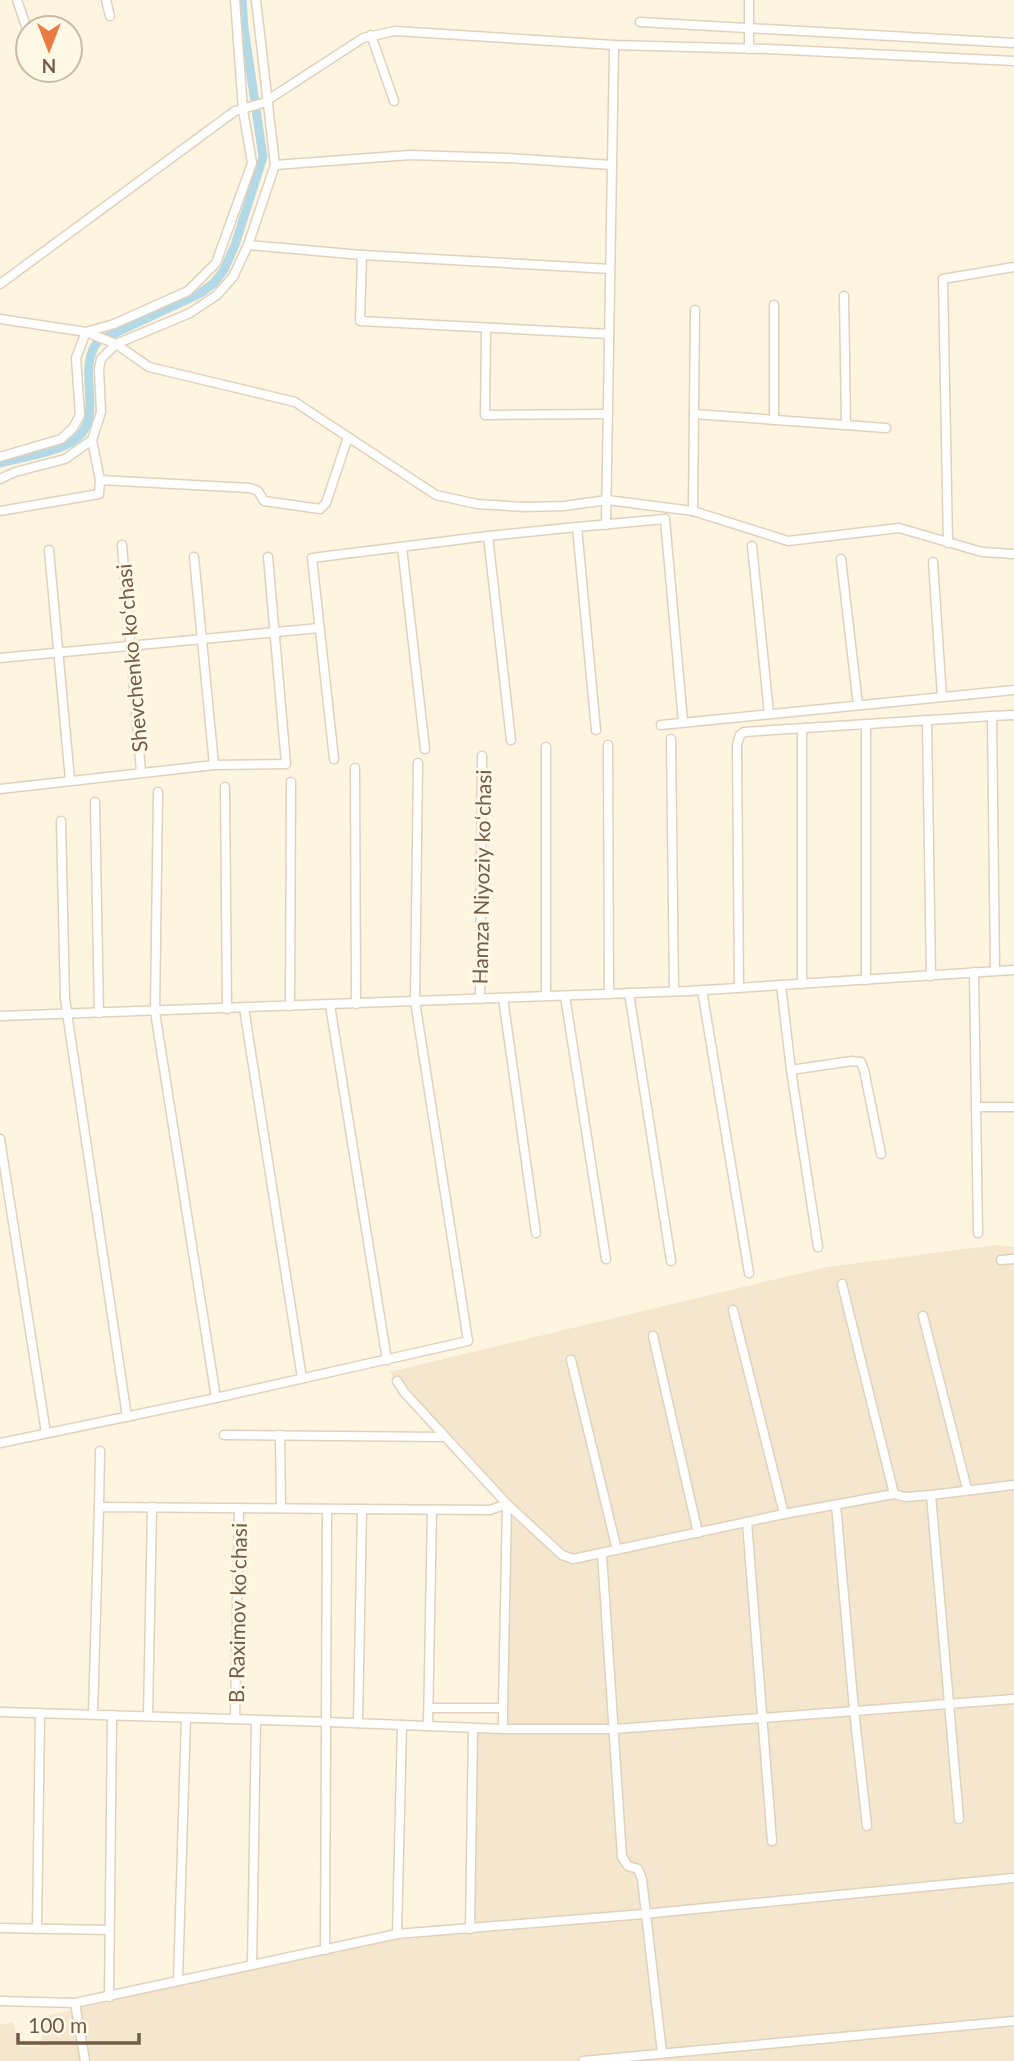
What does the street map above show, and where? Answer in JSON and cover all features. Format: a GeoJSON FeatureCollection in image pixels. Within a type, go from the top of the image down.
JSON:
{"type":"FeatureCollection","features":[{"type":"Feature","properties":{"kind":"street"},"geometry":{"type":"LineString","coordinates":[[106,0],[110,16]]}},
{"type":"Feature","properties":{"kind":"street"},"geometry":{"type":"LineString","coordinates":[[0,457],[61,439],[73,428],[79,415],[76,358],[89,333],[188,291],[216,262],[252,163],[235,0]]}},
{"type":"Feature","properties":{"kind":"street"},"geometry":{"type":"LineString","coordinates":[[0,511],[99,494],[100,480],[92,440],[102,412],[99,369],[101,359],[116,344],[190,313],[217,295],[233,277],[248,245],[275,165],[256,0]]}},
{"type":"Feature","properties":{"kind":"street"},"geometry":{"type":"LineString","coordinates":[[749,0],[749,49]]}},
{"type":"Feature","properties":{"kind":"street"},"geometry":{"type":"LineString","coordinates":[[640,22],[1014,43]]}},
{"type":"Feature","properties":{"kind":"street"},"geometry":{"type":"LineString","coordinates":[[0,284],[235,111],[266,102],[371,35],[395,31],[614,45],[1014,61]]}},
{"type":"Feature","properties":{"kind":"street"},"geometry":{"type":"LineString","coordinates":[[371,35],[394,101]]}},
{"type":"Feature","properties":{"kind":"street"},"geometry":{"type":"LineString","coordinates":[[606,525],[614,45]]}},
{"type":"Feature","properties":{"kind":"street"},"geometry":{"type":"LineString","coordinates":[[275,165],[410,155],[612,165]]}},
{"type":"Feature","properties":{"kind":"street"},"geometry":{"type":"LineString","coordinates":[[248,245],[362,255],[610,269]]}},
{"type":"Feature","properties":{"kind":"street"},"geometry":{"type":"LineString","coordinates":[[362,255],[360,321],[609,334]]}},
{"type":"Feature","properties":{"kind":"street"},"geometry":{"type":"LineString","coordinates":[[948,543],[943,279],[1014,267]]}},
{"type":"Feature","properties":{"kind":"street"},"geometry":{"type":"LineString","coordinates":[[844,296],[846,425]]}},
{"type":"Feature","properties":{"kind":"street"},"geometry":{"type":"LineString","coordinates":[[774,305],[774,420]]}},
{"type":"Feature","properties":{"kind":"street"},"geometry":{"type":"LineString","coordinates":[[693,511],[695,310]]}},
{"type":"Feature","properties":{"kind":"street"},"geometry":{"type":"LineString","coordinates":[[0,318],[89,333],[116,344],[149,367],[295,402],[436,495],[477,504],[524,507],[564,506],[607,500],[693,511],[788,541],[899,528],[982,552],[1014,554]]}},
{"type":"Feature","properties":{"kind":"street"},"geometry":{"type":"LineString","coordinates":[[486,329],[485,415],[608,414]]}},
{"type":"Feature","properties":{"kind":"street"},"geometry":{"type":"LineString","coordinates":[[694,414],[886,428]]}},
{"type":"Feature","properties":{"kind":"street"},"geometry":{"type":"LineString","coordinates":[[100,480],[250,488],[258,491],[264,501],[320,509],[326,503],[348,437]]}},
{"type":"Feature","properties":{"kind":"street"},"geometry":{"type":"LineString","coordinates":[[0,480],[15,472],[65,458],[92,440]]}},
{"type":"Feature","properties":{"kind":"street"},"geometry":{"type":"LineString","coordinates":[[334,759],[312,558],[488,536],[665,519],[683,722]]}},
{"type":"Feature","properties":{"kind":"street"},"geometry":{"type":"LineString","coordinates":[[577,527],[596,730]]}},
{"type":"Feature","properties":{"kind":"street"},"geometry":{"type":"LineString","coordinates":[[488,536],[511,740]]}},
{"type":"Feature","properties":{"kind":"street","name":"Shevchenko koʻchasi"},"geometry":{"type":"LineString","coordinates":[[122,545],[141,772]]}},
{"type":"Feature","properties":{"kind":"street"},"geometry":{"type":"LineString","coordinates":[[752,546],[769,713]]}},
{"type":"Feature","properties":{"kind":"street"},"geometry":{"type":"LineString","coordinates":[[402,547],[425,749]]}},
{"type":"Feature","properties":{"kind":"street"},"geometry":{"type":"LineString","coordinates":[[49,550],[70,780]]}},
{"type":"Feature","properties":{"kind":"street"},"geometry":{"type":"LineString","coordinates":[[194,556],[214,765]]}},
{"type":"Feature","properties":{"kind":"street"},"geometry":{"type":"LineString","coordinates":[[0,789],[214,765],[286,764],[268,557]]}},
{"type":"Feature","properties":{"kind":"street"},"geometry":{"type":"LineString","coordinates":[[841,559],[858,705]]}},
{"type":"Feature","properties":{"kind":"street"},"geometry":{"type":"LineString","coordinates":[[933,562],[942,697]]}},
{"type":"Feature","properties":{"kind":"street"},"geometry":{"type":"LineString","coordinates":[[0,659],[319,628]]}},
{"type":"Feature","properties":{"kind":"street"},"geometry":{"type":"LineString","coordinates":[[661,725],[1014,690]]}},
{"type":"Feature","properties":{"kind":"street"},"geometry":{"type":"LineString","coordinates":[[739,988],[737,745],[740,735],[744,732],[1014,715]]}},
{"type":"Feature","properties":{"kind":"street"},"geometry":{"type":"LineString","coordinates":[[992,716],[995,971]]}},
{"type":"Feature","properties":{"kind":"street"},"geometry":{"type":"LineString","coordinates":[[928,722],[931,976]]}},
{"type":"Feature","properties":{"kind":"street"},"geometry":{"type":"LineString","coordinates":[[866,725],[866,980]]}},
{"type":"Feature","properties":{"kind":"street"},"geometry":{"type":"LineString","coordinates":[[802,729],[802,984]]}},
{"type":"Feature","properties":{"kind":"street"},"geometry":{"type":"LineString","coordinates":[[671,739],[674,991]]}},
{"type":"Feature","properties":{"kind":"street"},"geometry":{"type":"LineString","coordinates":[[608,745],[609,994]]}},
{"type":"Feature","properties":{"kind":"street"},"geometry":{"type":"LineString","coordinates":[[546,747],[546,996]]}},
{"type":"Feature","properties":{"kind":"street","name":"Hamza Niyoziy koʻchasi"},"geometry":{"type":"LineString","coordinates":[[480,999],[482,756]]}},
{"type":"Feature","properties":{"kind":"street"},"geometry":{"type":"LineString","coordinates":[[0,1443],[468,1341],[415,1002],[418,763]]}},
{"type":"Feature","properties":{"kind":"street"},"geometry":{"type":"LineString","coordinates":[[355,768],[356,1004]]}},
{"type":"Feature","properties":{"kind":"street"},"geometry":{"type":"LineString","coordinates":[[290,1006],[291,782]]}},
{"type":"Feature","properties":{"kind":"street"},"geometry":{"type":"LineString","coordinates":[[225,786],[227,1009]]}},
{"type":"Feature","properties":{"kind":"street"},"geometry":{"type":"LineString","coordinates":[[158,792],[155,1012],[216,1398]]}},
{"type":"Feature","properties":{"kind":"street"},"geometry":{"type":"LineString","coordinates":[[95,802],[99,1013]]}},
{"type":"Feature","properties":{"kind":"street"},"geometry":{"type":"LineString","coordinates":[[61,821],[65,999],[127,1417]]}},
{"type":"Feature","properties":{"kind":"street"},"geometry":{"type":"LineString","coordinates":[[0,1016],[702,990],[1014,970]]}},
{"type":"Feature","properties":{"kind":"street"},"geometry":{"type":"LineString","coordinates":[[974,972],[978,1233]]}},
{"type":"Feature","properties":{"kind":"street"},"geometry":{"type":"LineString","coordinates":[[781,985],[818,1247]]}},
{"type":"Feature","properties":{"kind":"street"},"geometry":{"type":"LineString","coordinates":[[702,990],[749,1273]]}},
{"type":"Feature","properties":{"kind":"street"},"geometry":{"type":"LineString","coordinates":[[629,993],[671,1261]]}},
{"type":"Feature","properties":{"kind":"street"},"geometry":{"type":"LineString","coordinates":[[565,996],[606,1259]]}},
{"type":"Feature","properties":{"kind":"street"},"geometry":{"type":"LineString","coordinates":[[503,998],[536,1233]]}},
{"type":"Feature","properties":{"kind":"street"},"geometry":{"type":"LineString","coordinates":[[330,1005],[387,1360]]}},
{"type":"Feature","properties":{"kind":"street"},"geometry":{"type":"LineString","coordinates":[[244,1008],[302,1378]]}},
{"type":"Feature","properties":{"kind":"street"},"geometry":{"type":"LineString","coordinates":[[791,1070],[861,1062],[881,1154]]}},
{"type":"Feature","properties":{"kind":"street"},"geometry":{"type":"LineString","coordinates":[[976,1107],[1014,1107]]}},
{"type":"Feature","properties":{"kind":"street"},"geometry":{"type":"LineString","coordinates":[[0,1139],[46,1433]]}},
{"type":"Feature","properties":{"kind":"street"},"geometry":{"type":"LineString","coordinates":[[1001,1260],[1014,1259]]}},
{"type":"Feature","properties":{"kind":"street"},"geometry":{"type":"LineString","coordinates":[[842,1284],[894,1494]]}},
{"type":"Feature","properties":{"kind":"street"},"geometry":{"type":"LineString","coordinates":[[733,1310],[784,1514]]}},
{"type":"Feature","properties":{"kind":"street"},"geometry":{"type":"LineString","coordinates":[[923,1316],[967,1489]]}},
{"type":"Feature","properties":{"kind":"street"},"geometry":{"type":"LineString","coordinates":[[653,1336],[698,1533]]}},
{"type":"Feature","properties":{"kind":"street"},"geometry":{"type":"LineString","coordinates":[[571,1360],[617,1550]]}},
{"type":"Feature","properties":{"kind":"street"},"geometry":{"type":"LineString","coordinates":[[397,1381],[444,1437],[507,1504],[562,1555],[573,1559],[784,1514],[894,1494],[905,1497],[1014,1485]]}},
{"type":"Feature","properties":{"kind":"street"},"geometry":{"type":"LineString","coordinates":[[224,1435],[444,1437]]}},
{"type":"Feature","properties":{"kind":"street"},"geometry":{"type":"LineString","coordinates":[[280,1436],[281,1508]]}},
{"type":"Feature","properties":{"kind":"street"},"geometry":{"type":"LineString","coordinates":[[93,1714],[100,1451]]}},
{"type":"Feature","properties":{"kind":"street"},"geometry":{"type":"LineString","coordinates":[[931,1495],[959,1819]]}},
{"type":"Feature","properties":{"kind":"street"},"geometry":{"type":"LineString","coordinates":[[99,1507],[490,1510],[507,1504]]}},
{"type":"Feature","properties":{"kind":"street"},"geometry":{"type":"LineString","coordinates":[[503,1729],[507,1504]]}},
{"type":"Feature","properties":{"kind":"street"},"geometry":{"type":"LineString","coordinates":[[836,1505],[867,1826]]}},
{"type":"Feature","properties":{"kind":"street"},"geometry":{"type":"LineString","coordinates":[[148,1716],[152,1507]]}},
{"type":"Feature","properties":{"kind":"street","name":"B. Raximov koʻchasi"},"geometry":{"type":"LineString","coordinates":[[235,1719],[239,1508]]}},
{"type":"Feature","properties":{"kind":"street"},"geometry":{"type":"LineString","coordinates":[[326,1950],[327,1721],[324,1707],[327,1508]]}},
{"type":"Feature","properties":{"kind":"street"},"geometry":{"type":"LineString","coordinates":[[358,1723],[362,1509]]}},
{"type":"Feature","properties":{"kind":"street"},"geometry":{"type":"LineString","coordinates":[[428,1726],[432,1510]]}},
{"type":"Feature","properties":{"kind":"street"},"geometry":{"type":"LineString","coordinates":[[747,1522],[772,1841]]}},
{"type":"Feature","properties":{"kind":"street"},"geometry":{"type":"LineString","coordinates":[[602,1554],[622,1857],[628,1866],[638,1869],[642,1879],[662,2053]]}},
{"type":"Feature","properties":{"kind":"street"},"geometry":{"type":"LineString","coordinates":[[0,1712],[503,1729],[615,1729],[1014,1699]]}},
{"type":"Feature","properties":{"kind":"street"},"geometry":{"type":"LineString","coordinates":[[429,1708],[503,1708]]}},
{"type":"Feature","properties":{"kind":"street"},"geometry":{"type":"LineString","coordinates":[[37,1929],[40,1713]]}},
{"type":"Feature","properties":{"kind":"street"},"geometry":{"type":"LineString","coordinates":[[109,1997],[112,1715]]}},
{"type":"Feature","properties":{"kind":"street"},"geometry":{"type":"LineString","coordinates":[[178,1981],[186,1718]]}},
{"type":"Feature","properties":{"kind":"street"},"geometry":{"type":"LineString","coordinates":[[252,1965],[256,1720]]}},
{"type":"Feature","properties":{"kind":"street"},"geometry":{"type":"LineString","coordinates":[[397,1934],[402,1725]]}},
{"type":"Feature","properties":{"kind":"street"},"geometry":{"type":"LineString","coordinates":[[470,1929],[473,1728]]}},
{"type":"Feature","properties":{"kind":"street"},"geometry":{"type":"LineString","coordinates":[[0,2001],[75,2003],[397,1934],[644,1914],[1014,1878]]}},
{"type":"Feature","properties":{"kind":"street"},"geometry":{"type":"LineString","coordinates":[[0,1928],[108,1930]]}},
{"type":"Feature","properties":{"kind":"street"},"geometry":{"type":"LineString","coordinates":[[75,2003],[85,2061]]}},
{"type":"Feature","properties":{"kind":"street"},"geometry":{"type":"LineString","coordinates":[[583,2061],[1014,2021]]}},
{"type":"Feature","properties":{"kind":"shaded area"},"geometry":{"type":"Polygon","coordinates":[[[996,1245],[1014,1247],[1014,2061],[0,2061],[0,2025],[13,2022],[20,2047],[40,2046],[46,2016],[381,1939],[474,1929],[478,1724],[500,1724],[507,1501],[389,1372],[827,1267],[996,1245]]]}},
{"type":"Feature","properties":{"kind":"waterway"},"geometry":{"type":"LineString","coordinates":[[0,463],[52,450],[81,435],[90,410],[91,354],[98,341],[199,294],[214,283],[224,270],[235,245],[263,157],[242,0]]}}]}
